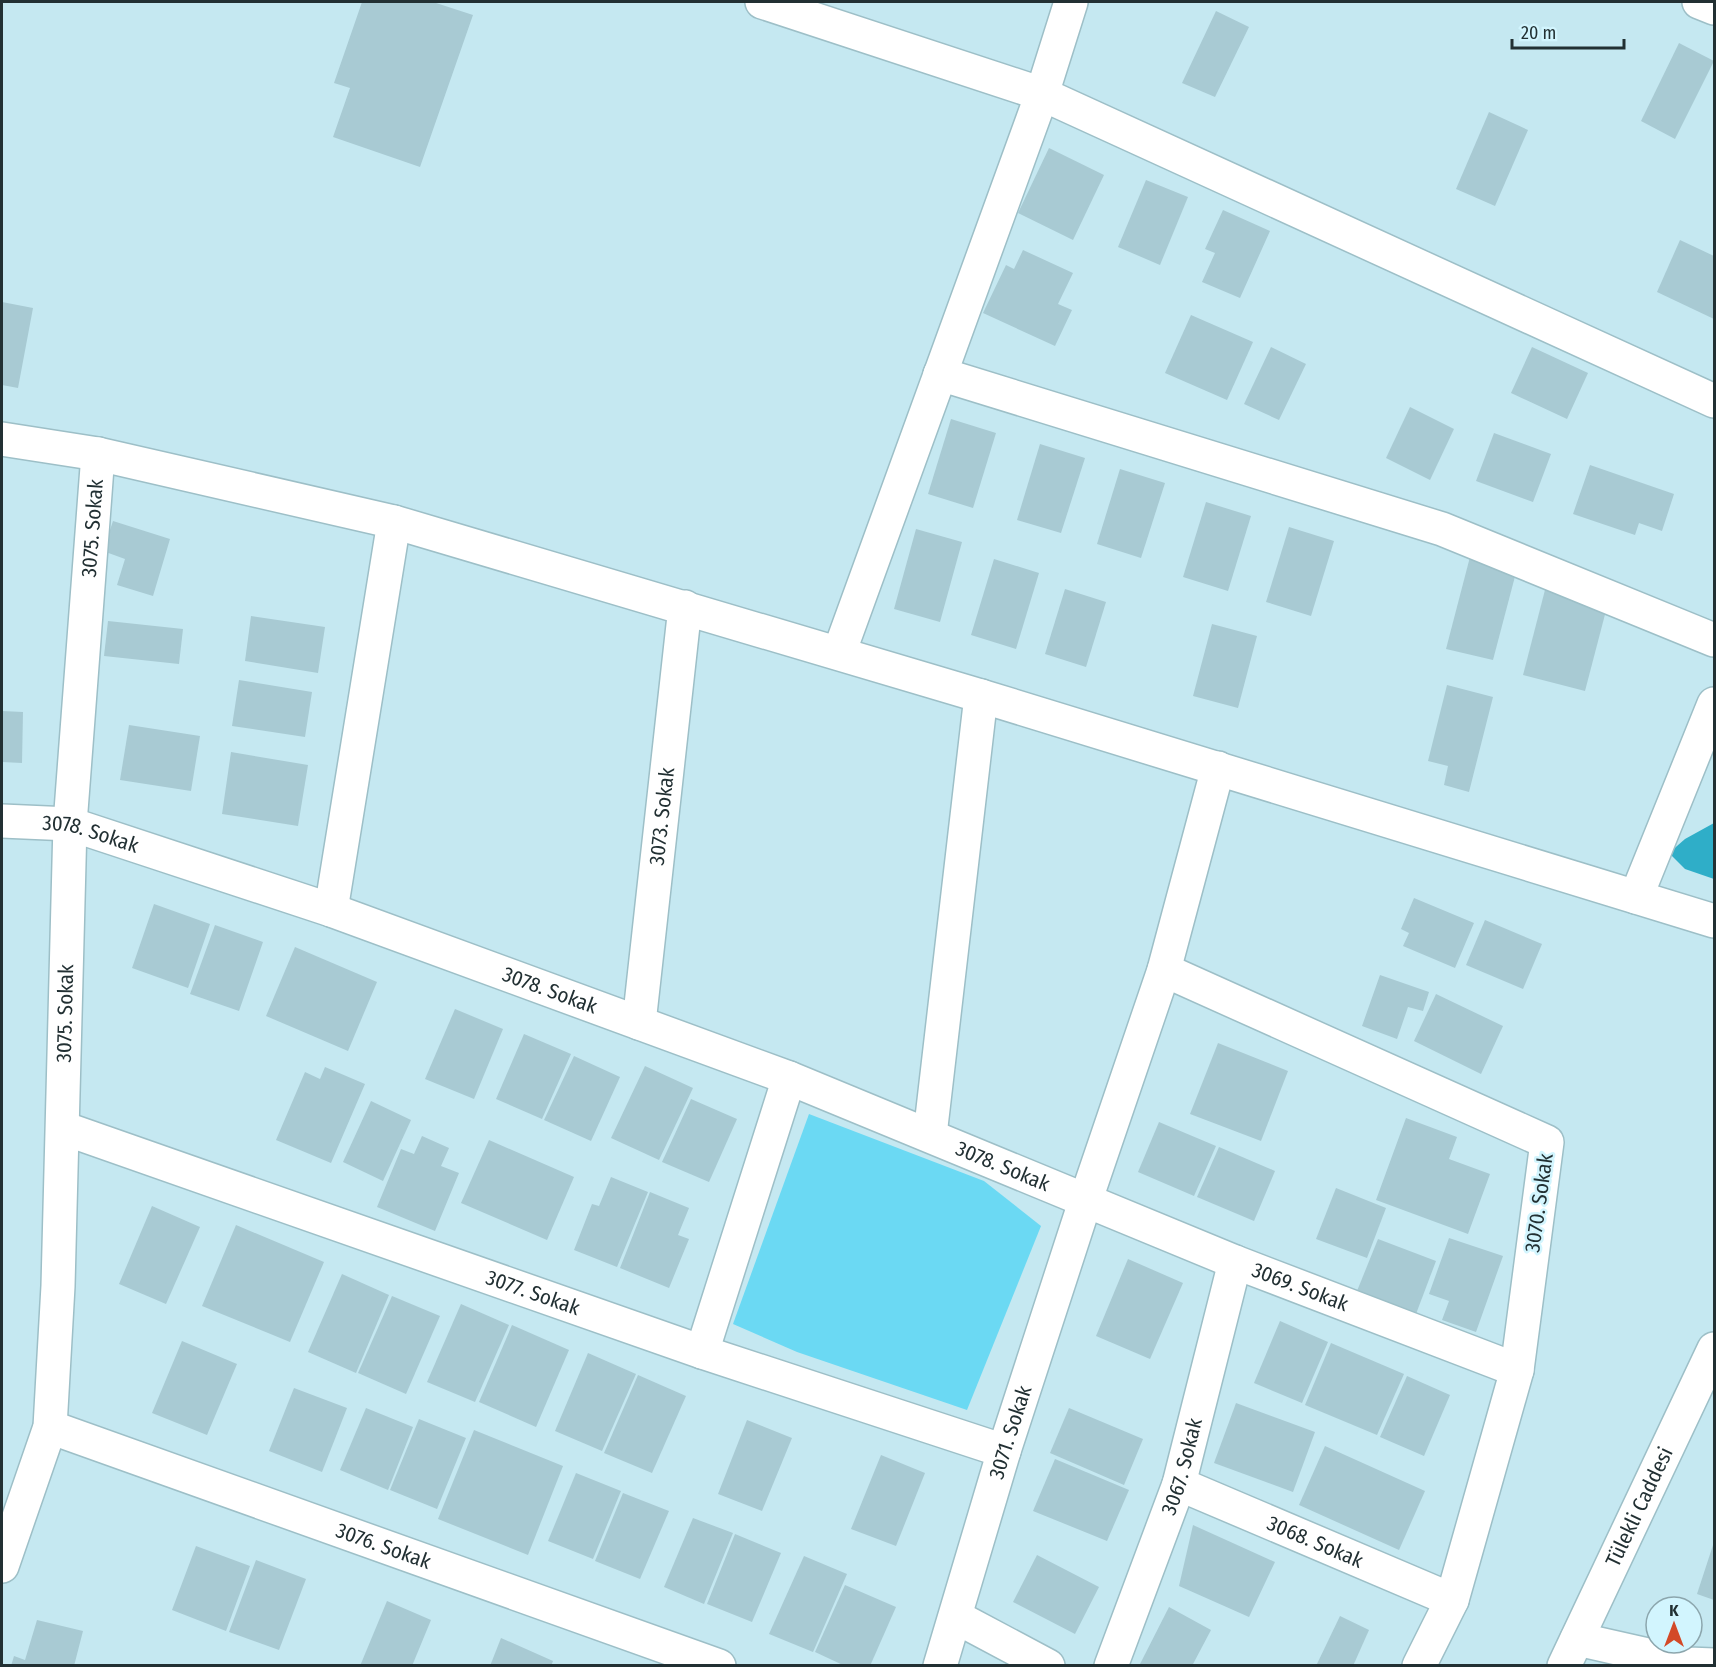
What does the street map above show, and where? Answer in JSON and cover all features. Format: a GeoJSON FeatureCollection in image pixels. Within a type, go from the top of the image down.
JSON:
{"type":"FeatureCollection","features":[{"type":"Feature","properties":{"kind":"street"},"geometry":{"type":"LineString","coordinates":[[762,2],[1042,94],[1714,401]]}},
{"type":"Feature","properties":{"kind":"street"},"geometry":{"type":"LineString","coordinates":[[839,653],[1042,94],[1071,2]]}},
{"type":"Feature","properties":{"kind":"street"},"geometry":{"type":"LineString","coordinates":[[1699,2],[1714,8]]}},
{"type":"Feature","properties":{"kind":"street"},"geometry":{"type":"LineString","coordinates":[[940,374],[1442,529],[1714,640]]}},
{"type":"Feature","properties":{"kind":"street"},"geometry":{"type":"LineString","coordinates":[[2,439],[98,454],[394,522],[839,653],[1714,921]]}},
{"type":"Feature","properties":{"kind":"street","name":"3075. Sokak"},"geometry":{"type":"LineString","coordinates":[[2,1566],[50,1426],[63,1128],[70,824],[98,454]]}},
{"type":"Feature","properties":{"kind":"street"},"geometry":{"type":"LineString","coordinates":[[332,910],[394,522]]}},
{"type":"Feature","properties":{"kind":"street","name":"3073. Sokak"},"geometry":{"type":"LineString","coordinates":[[639,1023],[685,607]]}},
{"type":"Feature","properties":{"kind":"street"},"geometry":{"type":"LineString","coordinates":[[930,1136],[981,696]]}},
{"type":"Feature","properties":{"kind":"street"},"geometry":{"type":"LineString","coordinates":[[1636,897],[1714,704]]}},
{"type":"Feature","properties":{"kind":"street","name":"3071. Sokak"},"geometry":{"type":"LineString","coordinates":[[940,1665],[1004,1452],[1086,1199],[1164,970],[1218,768]]}},
{"type":"Feature","properties":{"kind":"street","name":"3078. Sokak"},"geometry":{"type":"LineString","coordinates":[[2,821],[70,824],[332,910],[789,1078],[1086,1199]]}},
{"type":"Feature","properties":{"kind":"street","name":"3070. Sokak"},"geometry":{"type":"LineString","coordinates":[[1164,970],[1547,1142],[1517,1370],[1452,1600],[1419,1665]]}},
{"type":"Feature","properties":{"kind":"street"},"geometry":{"type":"LineString","coordinates":[[702,1352],[789,1078]]}},
{"type":"Feature","properties":{"kind":"street","name":"3077. Sokak"},"geometry":{"type":"LineString","coordinates":[[63,1128],[702,1352],[1004,1452]]}},
{"type":"Feature","properties":{"kind":"street","name":"3069. Sokak"},"geometry":{"type":"LineString","coordinates":[[1086,1199],[1235,1262],[1517,1370]]}},
{"type":"Feature","properties":{"kind":"street","name":"3067. Sokak"},"geometry":{"type":"LineString","coordinates":[[1111,1665],[1179,1484],[1235,1262]]}},
{"type":"Feature","properties":{"kind":"street","name":"Tülekli Caddesi"},"geometry":{"type":"LineString","coordinates":[[1570,1652],[1714,1349]]}},
{"type":"Feature","properties":{"kind":"street","name":"3076. Sokak"},"geometry":{"type":"LineString","coordinates":[[50,1426],[719,1665]]}},
{"type":"Feature","properties":{"kind":"street","name":"3068. Sokak"},"geometry":{"type":"LineString","coordinates":[[1179,1484],[1452,1600]]}},
{"type":"Feature","properties":{"kind":"street"},"geometry":{"type":"LineString","coordinates":[[956,1617],[1048,1665]]}},
{"type":"Feature","properties":{"kind":"street"},"geometry":{"type":"LineString","coordinates":[[1570,1652],[1714,1665]]}},
{"type":"Feature","properties":{"kind":"shaded area"},"geometry":{"type":"Polygon","coordinates":[[[1714,823],[1714,879],[1685,869],[1669,853],[1685,839],[1714,823]]]}},
{"type":"Feature","properties":{"kind":"shaded area"},"geometry":{"type":"Polygon","coordinates":[[[809,1114],[984,1181],[1041,1226],[967,1410],[797,1352],[733,1324],[809,1114]]]}},
{"type":"Feature","properties":{"kind":"building"},"geometry":{"type":"Polygon","coordinates":[[[362,2],[433,2],[473,15],[420,167],[333,137],[350,88],[334,83],[362,2]]]}},
{"type":"Feature","properties":{"kind":"building"},"geometry":{"type":"Polygon","coordinates":[[[1216,11],[1249,27],[1215,97],[1182,83],[1216,11]]]}},
{"type":"Feature","properties":{"kind":"building"},"geometry":{"type":"Polygon","coordinates":[[[1679,43],[1714,61],[1675,139],[1641,121],[1679,43]]]}},
{"type":"Feature","properties":{"kind":"building"},"geometry":{"type":"Polygon","coordinates":[[[1489,112],[1528,130],[1495,206],[1456,189],[1489,112]]]}},
{"type":"Feature","properties":{"kind":"building"},"geometry":{"type":"Polygon","coordinates":[[[1049,148],[1104,175],[1073,240],[1018,213],[1049,148]]]}},
{"type":"Feature","properties":{"kind":"building"},"geometry":{"type":"Polygon","coordinates":[[[1146,180],[1188,197],[1160,265],[1118,247],[1146,180]]]}},
{"type":"Feature","properties":{"kind":"building"},"geometry":{"type":"Polygon","coordinates":[[[1223,210],[1270,231],[1240,298],[1202,282],[1215,253],[1205,249],[1223,210]]]}},
{"type":"Feature","properties":{"kind":"building"},"geometry":{"type":"Polygon","coordinates":[[[1680,240],[1714,256],[1714,319],[1657,292],[1680,240]]]}},
{"type":"Feature","properties":{"kind":"building"},"geometry":{"type":"Polygon","coordinates":[[[1023,250],[1073,273],[1058,304],[1072,310],[1055,346],[983,313],[1006,265],[1014,269],[1023,250]]]}},
{"type":"Feature","properties":{"kind":"building"},"geometry":{"type":"Polygon","coordinates":[[[2,302],[33,308],[18,388],[2,385],[2,302]]]}},
{"type":"Feature","properties":{"kind":"building"},"geometry":{"type":"Polygon","coordinates":[[[1191,315],[1253,342],[1227,400],[1165,373],[1191,315]]]}},
{"type":"Feature","properties":{"kind":"building"},"geometry":{"type":"Polygon","coordinates":[[[1271,347],[1306,364],[1279,420],[1244,404],[1271,347]]]}},
{"type":"Feature","properties":{"kind":"building"},"geometry":{"type":"Polygon","coordinates":[[[1532,347],[1588,373],[1567,419],[1511,393],[1532,347]]]}},
{"type":"Feature","properties":{"kind":"building"},"geometry":{"type":"Polygon","coordinates":[[[1410,407],[1454,429],[1430,480],[1386,458],[1410,407]]]}},
{"type":"Feature","properties":{"kind":"building"},"geometry":{"type":"Polygon","coordinates":[[[951,419],[996,433],[973,508],[928,494],[951,419]]]}},
{"type":"Feature","properties":{"kind":"building"},"geometry":{"type":"Polygon","coordinates":[[[1494,433],[1551,454],[1533,502],[1476,481],[1494,433]]]}},
{"type":"Feature","properties":{"kind":"building"},"geometry":{"type":"Polygon","coordinates":[[[1040,444],[1085,458],[1061,533],[1017,520],[1040,444]]]}},
{"type":"Feature","properties":{"kind":"building"},"geometry":{"type":"Polygon","coordinates":[[[1590,465],[1674,494],[1662,531],[1639,523],[1635,535],[1573,514],[1590,465]]]}},
{"type":"Feature","properties":{"kind":"building"},"geometry":{"type":"Polygon","coordinates":[[[1120,469],[1165,483],[1141,558],[1097,544],[1120,469]]]}},
{"type":"Feature","properties":{"kind":"building"},"geometry":{"type":"Polygon","coordinates":[[[1206,502],[1251,516],[1228,591],[1183,577],[1206,502]]]}},
{"type":"Feature","properties":{"kind":"building"},"geometry":{"type":"Polygon","coordinates":[[[113,521],[170,539],[153,596],[117,585],[125,559],[103,551],[113,521]]]}},
{"type":"Feature","properties":{"kind":"building"},"geometry":{"type":"Polygon","coordinates":[[[1289,527],[1334,541],[1311,616],[1266,602],[1289,527]]]}},
{"type":"Feature","properties":{"kind":"building"},"geometry":{"type":"Polygon","coordinates":[[[916,529],[962,542],[940,622],[894,609],[916,529]]]}},
{"type":"Feature","properties":{"kind":"building"},"geometry":{"type":"Polygon","coordinates":[[[1471,553],[1518,565],[1493,660],[1446,649],[1471,553]]]}},
{"type":"Feature","properties":{"kind":"building"},"geometry":{"type":"Polygon","coordinates":[[[994,559],[1039,573],[1016,649],[971,635],[994,559]]]}},
{"type":"Feature","properties":{"kind":"building"},"geometry":{"type":"Polygon","coordinates":[[[1546,586],[1608,603],[1585,691],[1523,675],[1546,586]]]}},
{"type":"Feature","properties":{"kind":"building"},"geometry":{"type":"Polygon","coordinates":[[[1065,589],[1106,602],[1086,667],[1045,654],[1065,589]]]}},
{"type":"Feature","properties":{"kind":"building"},"geometry":{"type":"Polygon","coordinates":[[[251,616],[325,627],[318,673],[245,661],[251,616]]]}},
{"type":"Feature","properties":{"kind":"building"},"geometry":{"type":"Polygon","coordinates":[[[108,621],[183,629],[179,664],[104,656],[108,621]]]}},
{"type":"Feature","properties":{"kind":"building"},"geometry":{"type":"Polygon","coordinates":[[[1212,624],[1257,636],[1238,708],[1193,696],[1212,624]]]}},
{"type":"Feature","properties":{"kind":"building"},"geometry":{"type":"Polygon","coordinates":[[[239,680],[312,692],[305,737],[232,726],[239,680]]]}},
{"type":"Feature","properties":{"kind":"building"},"geometry":{"type":"Polygon","coordinates":[[[1447,685],[1493,697],[1469,792],[1444,785],[1448,766],[1428,761],[1447,685]]]}},
{"type":"Feature","properties":{"kind":"building"},"geometry":{"type":"Polygon","coordinates":[[[2,711],[23,712],[22,763],[2,762],[2,711]]]}},
{"type":"Feature","properties":{"kind":"building"},"geometry":{"type":"Polygon","coordinates":[[[129,725],[200,736],[191,791],[120,780],[129,725]]]}},
{"type":"Feature","properties":{"kind":"building"},"geometry":{"type":"Polygon","coordinates":[[[231,752],[308,765],[298,826],[222,814],[231,752]]]}},
{"type":"Feature","properties":{"kind":"building"},"geometry":{"type":"Polygon","coordinates":[[[1414,898],[1474,923],[1455,968],[1403,946],[1409,933],[1401,929],[1414,898]]]}},
{"type":"Feature","properties":{"kind":"building"},"geometry":{"type":"Polygon","coordinates":[[[154,904],[210,924],[188,988],[132,968],[154,904]]]}},
{"type":"Feature","properties":{"kind":"building"},"geometry":{"type":"Polygon","coordinates":[[[1485,920],[1542,944],[1523,989],[1466,965],[1485,920]]]}},
{"type":"Feature","properties":{"kind":"building"},"geometry":{"type":"Polygon","coordinates":[[[215,925],[263,942],[239,1011],[190,994],[215,925]]]}},
{"type":"Feature","properties":{"kind":"building"},"geometry":{"type":"Polygon","coordinates":[[[295,947],[377,982],[348,1051],[266,1016],[295,947]]]}},
{"type":"Feature","properties":{"kind":"building"},"geometry":{"type":"Polygon","coordinates":[[[1380,975],[1429,992],[1423,1011],[1408,1007],[1397,1039],[1362,1026],[1380,975]]]}},
{"type":"Feature","properties":{"kind":"building"},"geometry":{"type":"Polygon","coordinates":[[[1436,994],[1503,1026],[1481,1074],[1414,1041],[1436,994]]]}},
{"type":"Feature","properties":{"kind":"building"},"geometry":{"type":"Polygon","coordinates":[[[455,1009],[503,1029],[474,1099],[425,1079],[455,1009]]]}},
{"type":"Feature","properties":{"kind":"building"},"geometry":{"type":"Polygon","coordinates":[[[524,1034],[571,1054],[542,1119],[496,1099],[524,1034]]]}},
{"type":"Feature","properties":{"kind":"building"},"geometry":{"type":"Polygon","coordinates":[[[1218,1043],[1288,1071],[1261,1141],[1190,1114],[1218,1043]]]}},
{"type":"Feature","properties":{"kind":"building"},"geometry":{"type":"Polygon","coordinates":[[[574,1056],[620,1077],[591,1141],[544,1120],[574,1056]]]}},
{"type":"Feature","properties":{"kind":"building"},"geometry":{"type":"Polygon","coordinates":[[[645,1066],[693,1088],[659,1160],[611,1138],[645,1066]]]}},
{"type":"Feature","properties":{"kind":"building"},"geometry":{"type":"Polygon","coordinates":[[[325,1067],[365,1084],[331,1163],[276,1140],[305,1072],[320,1079],[325,1067]]]}},
{"type":"Feature","properties":{"kind":"building"},"geometry":{"type":"Polygon","coordinates":[[[691,1099],[737,1119],[709,1182],[662,1162],[691,1099]]]}},
{"type":"Feature","properties":{"kind":"building"},"geometry":{"type":"Polygon","coordinates":[[[371,1101],[411,1120],[383,1181],[343,1162],[371,1101]]]}},
{"type":"Feature","properties":{"kind":"building"},"geometry":{"type":"Polygon","coordinates":[[[1406,1118],[1457,1137],[1449,1159],[1490,1174],[1468,1234],[1376,1200],[1406,1118]]]}},
{"type":"Feature","properties":{"kind":"building"},"geometry":{"type":"Polygon","coordinates":[[[1159,1122],[1216,1146],[1194,1196],[1138,1172],[1159,1122]]]}},
{"type":"Feature","properties":{"kind":"building"},"geometry":{"type":"Polygon","coordinates":[[[422,1136],[449,1148],[441,1166],[459,1173],[435,1231],[377,1207],[401,1149],[414,1154],[422,1136]]]}},
{"type":"Feature","properties":{"kind":"building"},"geometry":{"type":"Polygon","coordinates":[[[489,1140],[574,1177],[547,1240],[461,1203],[489,1140]]]}},
{"type":"Feature","properties":{"kind":"building"},"geometry":{"type":"Polygon","coordinates":[[[1219,1147],[1275,1171],[1254,1221],[1197,1197],[1219,1147]]]}},
{"type":"Feature","properties":{"kind":"building"},"geometry":{"type":"Polygon","coordinates":[[[611,1177],[648,1192],[617,1267],[574,1250],[592,1204],[599,1206],[611,1177]]]}},
{"type":"Feature","properties":{"kind":"building"},"geometry":{"type":"Polygon","coordinates":[[[1336,1188],[1386,1208],[1367,1258],[1316,1239],[1336,1188]]]}},
{"type":"Feature","properties":{"kind":"building"},"geometry":{"type":"Polygon","coordinates":[[[650,1192],[689,1208],[678,1235],[689,1239],[669,1288],[620,1268],[650,1192]]]}},
{"type":"Feature","properties":{"kind":"building"},"geometry":{"type":"Polygon","coordinates":[[[152,1206],[200,1227],[166,1304],[119,1284],[152,1206]]]}},
{"type":"Feature","properties":{"kind":"building"},"geometry":{"type":"Polygon","coordinates":[[[236,1225],[324,1262],[290,1342],[202,1306],[236,1225]]]}},
{"type":"Feature","properties":{"kind":"building"},"geometry":{"type":"Polygon","coordinates":[[[1449,1238],[1503,1256],[1476,1332],[1442,1320],[1449,1301],[1429,1294],[1449,1238]]]}},
{"type":"Feature","properties":{"kind":"building"},"geometry":{"type":"Polygon","coordinates":[[[1378,1239],[1436,1261],[1416,1314],[1357,1291],[1378,1239]]]}},
{"type":"Feature","properties":{"kind":"building"},"geometry":{"type":"Polygon","coordinates":[[[1128,1259],[1183,1283],[1150,1359],[1096,1336],[1128,1259]]]}},
{"type":"Feature","properties":{"kind":"building"},"geometry":{"type":"Polygon","coordinates":[[[342,1274],[389,1295],[356,1373],[308,1352],[342,1274]]]}},
{"type":"Feature","properties":{"kind":"building"},"geometry":{"type":"Polygon","coordinates":[[[392,1296],[440,1316],[406,1394],[358,1373],[392,1296]]]}},
{"type":"Feature","properties":{"kind":"building"},"geometry":{"type":"Polygon","coordinates":[[[461,1304],[509,1325],[475,1402],[427,1382],[461,1304]]]}},
{"type":"Feature","properties":{"kind":"building"},"geometry":{"type":"Polygon","coordinates":[[[1280,1321],[1328,1342],[1302,1403],[1254,1383],[1280,1321]]]}},
{"type":"Feature","properties":{"kind":"building"},"geometry":{"type":"Polygon","coordinates":[[[512,1325],[569,1350],[536,1427],[479,1402],[512,1325]]]}},
{"type":"Feature","properties":{"kind":"building"},"geometry":{"type":"Polygon","coordinates":[[[182,1341],[237,1364],[207,1435],[152,1413],[182,1341]]]}},
{"type":"Feature","properties":{"kind":"building"},"geometry":{"type":"Polygon","coordinates":[[[1331,1343],[1404,1374],[1377,1435],[1305,1405],[1331,1343]]]}},
{"type":"Feature","properties":{"kind":"building"},"geometry":{"type":"Polygon","coordinates":[[[588,1353],[636,1374],[602,1451],[555,1431],[588,1353]]]}},
{"type":"Feature","properties":{"kind":"building"},"geometry":{"type":"Polygon","coordinates":[[[638,1375],[686,1396],[652,1473],[604,1453],[638,1375]]]}},
{"type":"Feature","properties":{"kind":"building"},"geometry":{"type":"Polygon","coordinates":[[[1407,1376],[1450,1395],[1424,1456],[1380,1437],[1407,1376]]]}},
{"type":"Feature","properties":{"kind":"building"},"geometry":{"type":"Polygon","coordinates":[[[294,1388],[347,1408],[322,1472],[269,1451],[294,1388]]]}},
{"type":"Feature","properties":{"kind":"building"},"geometry":{"type":"Polygon","coordinates":[[[1236,1403],[1315,1432],[1293,1492],[1214,1463],[1236,1403]]]}},
{"type":"Feature","properties":{"kind":"building"},"geometry":{"type":"Polygon","coordinates":[[[366,1408],[413,1427],[388,1490],[340,1470],[366,1408]]]}},
{"type":"Feature","properties":{"kind":"building"},"geometry":{"type":"Polygon","coordinates":[[[1069,1408],[1143,1439],[1124,1485],[1050,1453],[1069,1408]]]}},
{"type":"Feature","properties":{"kind":"building"},"geometry":{"type":"Polygon","coordinates":[[[419,1419],[466,1438],[437,1509],[390,1490],[419,1419]]]}},
{"type":"Feature","properties":{"kind":"building"},"geometry":{"type":"Polygon","coordinates":[[[747,1420],[792,1438],[762,1511],[718,1494],[747,1420]]]}},
{"type":"Feature","properties":{"kind":"building"},"geometry":{"type":"Polygon","coordinates":[[[474,1430],[563,1466],[528,1555],[438,1519],[474,1430]]]}},
{"type":"Feature","properties":{"kind":"building"},"geometry":{"type":"Polygon","coordinates":[[[1325,1446],[1425,1491],[1399,1550],[1299,1505],[1325,1446]]]}},
{"type":"Feature","properties":{"kind":"building"},"geometry":{"type":"Polygon","coordinates":[[[881,1455],[925,1473],[896,1546],[851,1529],[881,1455]]]}},
{"type":"Feature","properties":{"kind":"building"},"geometry":{"type":"Polygon","coordinates":[[[1055,1459],[1129,1490],[1107,1541],[1033,1511],[1055,1459]]]}},
{"type":"Feature","properties":{"kind":"building"},"geometry":{"type":"Polygon","coordinates":[[[576,1473],[621,1491],[593,1559],[548,1541],[576,1473]]]}},
{"type":"Feature","properties":{"kind":"building"},"geometry":{"type":"Polygon","coordinates":[[[623,1493],[669,1511],[640,1579],[595,1561],[623,1493]]]}},
{"type":"Feature","properties":{"kind":"building"},"geometry":{"type":"Polygon","coordinates":[[[693,1518],[733,1533],[704,1604],[664,1587],[693,1518]]]}},
{"type":"Feature","properties":{"kind":"building"},"geometry":{"type":"Polygon","coordinates":[[[1193,1525],[1275,1562],[1249,1617],[1179,1586],[1193,1525]]]}},
{"type":"Feature","properties":{"kind":"building"},"geometry":{"type":"Polygon","coordinates":[[[735,1534],[781,1553],[752,1622],[707,1604],[735,1534]]]}},
{"type":"Feature","properties":{"kind":"building"},"geometry":{"type":"Polygon","coordinates":[[[1714,1542],[1714,1600],[1697,1594],[1714,1542]]]}},
{"type":"Feature","properties":{"kind":"building"},"geometry":{"type":"Polygon","coordinates":[[[196,1546],[250,1566],[226,1631],[172,1610],[196,1546]]]}},
{"type":"Feature","properties":{"kind":"building"},"geometry":{"type":"Polygon","coordinates":[[[1037,1555],[1099,1587],[1075,1634],[1013,1602],[1037,1555]]]}},
{"type":"Feature","properties":{"kind":"building"},"geometry":{"type":"Polygon","coordinates":[[[804,1556],[847,1574],[813,1652],[769,1634],[804,1556]]]}},
{"type":"Feature","properties":{"kind":"building"},"geometry":{"type":"Polygon","coordinates":[[[256,1560],[306,1579],[279,1650],[229,1632],[256,1560]]]}},
{"type":"Feature","properties":{"kind":"building"},"geometry":{"type":"Polygon","coordinates":[[[845,1585],[896,1607],[870,1666],[845,1666],[815,1652],[845,1585]]]}},
{"type":"Feature","properties":{"kind":"building"},"geometry":{"type":"Polygon","coordinates":[[[387,1601],[431,1620],[412,1666],[360,1666],[387,1601]]]}},
{"type":"Feature","properties":{"kind":"building"},"geometry":{"type":"Polygon","coordinates":[[[1169,1607],[1211,1630],[1192,1666],[1139,1666],[1169,1607]]]}},
{"type":"Feature","properties":{"kind":"building"},"geometry":{"type":"Polygon","coordinates":[[[1340,1616],[1369,1630],[1353,1666],[1316,1666],[1340,1616]]]}},
{"type":"Feature","properties":{"kind":"building"},"geometry":{"type":"Polygon","coordinates":[[[37,1620],[83,1631],[74,1666],[11,1666],[14,1656],[25,1660],[37,1620]]]}},
{"type":"Feature","properties":{"kind":"building"},"geometry":{"type":"Polygon","coordinates":[[[501,1638],[553,1661],[551,1666],[490,1666],[501,1638]]]}}]}
